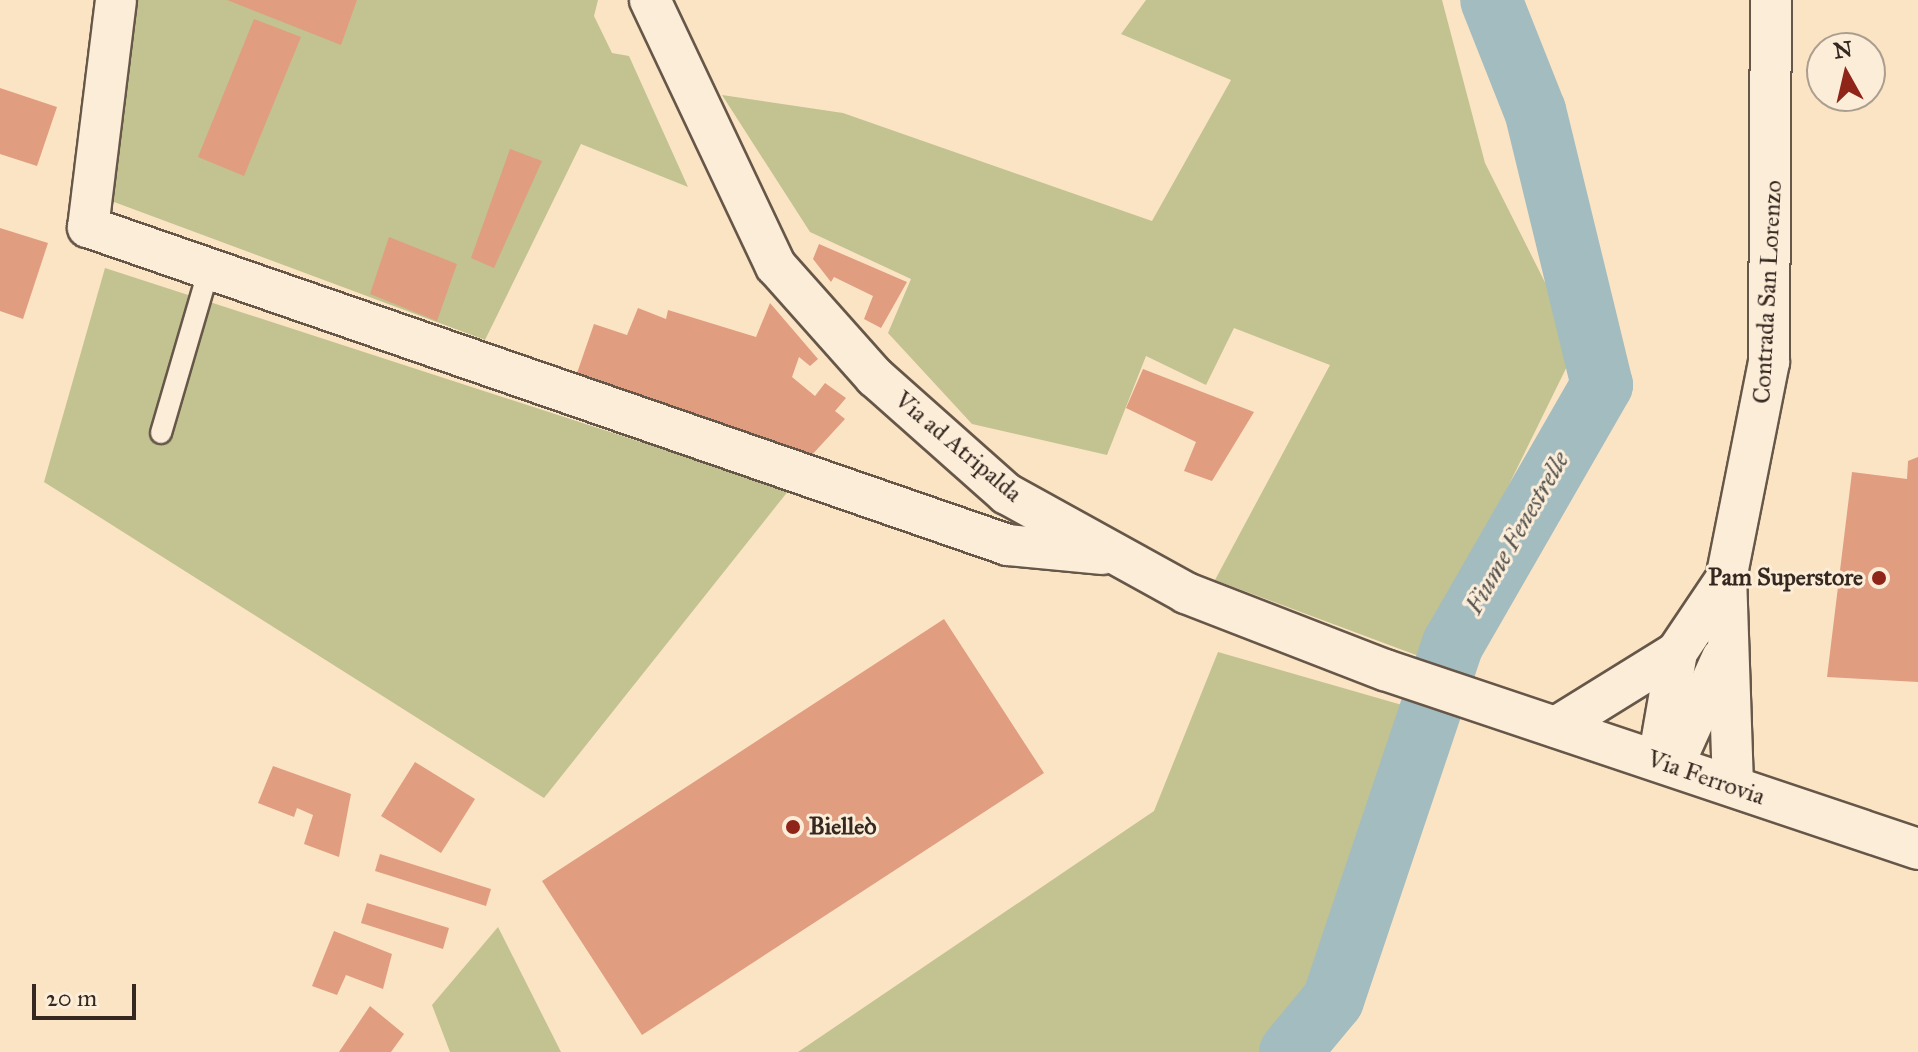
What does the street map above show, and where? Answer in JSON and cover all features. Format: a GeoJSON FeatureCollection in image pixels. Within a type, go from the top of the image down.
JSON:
{"type":"FeatureCollection","features":[{"type":"Feature","properties":{"kind":"street"},"geometry":{"type":"LineString","coordinates":[[116,0],[88,227],[1008,545],[1118,555]]}},
{"type":"Feature","properties":{"kind":"street","name":"Via ad Atripalda"},"geometry":{"type":"LineString","coordinates":[[650,0],[776,266],[875,377],[1007,494],[1186,593],[1385,670],[1494,707]]}},
{"type":"Feature","properties":{"kind":"street","name":"Contrada San Lorenzo"},"geometry":{"type":"LineString","coordinates":[[1733,786],[1726,579],[1769,362],[1771,0]]}},
{"type":"Feature","properties":{"kind":"street","name":"Contrada San Lorenzo"},"geometry":{"type":"LineString","coordinates":[[1556,727],[1677,652],[1726,579]]}},
{"type":"Feature","properties":{"kind":"street","name":"Contrada San Lorenzo"},"geometry":{"type":"LineString","coordinates":[[1665,764],[1730,636]]}},
{"type":"Feature","properties":{"kind":"street","name":"Contrada San Lorenzo"},"geometry":{"type":"LineString","coordinates":[[1665,764],[1677,652]]}},
{"type":"Feature","properties":{"kind":"street","name":"Via Ferrovia"},"geometry":{"type":"LineString","coordinates":[[1494,707],[1918,849]]}},
{"type":"Feature","properties":{"kind":"lane"},"geometry":{"type":"LineString","coordinates":[[161,433],[209,269]]}},
{"type":"Feature","properties":{"kind":"green space"},"geometry":{"type":"Polygon","coordinates":[[[126,0],[598,0],[594,16],[612,53],[629,56],[688,187],[581,144],[485,340],[106,199],[126,0]]]}},
{"type":"Feature","properties":{"kind":"green space"},"geometry":{"type":"Polygon","coordinates":[[[1146,0],[1442,0],[1485,163],[1577,346],[1424,658],[1215,580],[1330,365],[1234,328],[1206,385],[1146,356],[1107,455],[972,424],[888,333],[911,279],[810,232],[722,95],[843,113],[1152,221],[1231,80],[1121,34],[1146,0]]]}},
{"type":"Feature","properties":{"kind":"green space"},"geometry":{"type":"Polygon","coordinates":[[[105,268],[789,490],[544,798],[44,482],[105,268]]]}},
{"type":"Feature","properties":{"kind":"green space"},"geometry":{"type":"Polygon","coordinates":[[[1218,652],[1416,709],[1320,988],[1272,1052],[798,1052],[1154,811],[1218,652]]]}},
{"type":"Feature","properties":{"kind":"green space"},"geometry":{"type":"Polygon","coordinates":[[[498,927],[561,1052],[450,1052],[432,1005],[498,927]]]}},
{"type":"Feature","properties":{"kind":"building"},"geometry":{"type":"Polygon","coordinates":[[[227,0],[357,0],[341,45],[227,0]]]}},
{"type":"Feature","properties":{"kind":"building"},"geometry":{"type":"Polygon","coordinates":[[[254,19],[301,37],[244,176],[198,157],[254,19]]]}},
{"type":"Feature","properties":{"kind":"building"},"geometry":{"type":"Polygon","coordinates":[[[0,88],[57,107],[37,166],[0,154],[0,88]]]}},
{"type":"Feature","properties":{"kind":"building"},"geometry":{"type":"Polygon","coordinates":[[[510,149],[542,161],[494,268],[471,258],[510,149]]]}},
{"type":"Feature","properties":{"kind":"building"},"geometry":{"type":"Polygon","coordinates":[[[0,228],[48,243],[23,319],[0,311],[0,228]]]}},
{"type":"Feature","properties":{"kind":"building"},"geometry":{"type":"Polygon","coordinates":[[[389,237],[457,264],[437,321],[370,294],[389,237]]]}},
{"type":"Feature","properties":{"kind":"building"},"geometry":{"type":"Polygon","coordinates":[[[819,244],[907,282],[881,328],[864,319],[873,296],[834,277],[831,282],[813,259],[819,244]]]}},
{"type":"Feature","properties":{"kind":"building"},"geometry":{"type":"Polygon","coordinates":[[[770,303],[818,359],[810,366],[799,357],[792,377],[815,396],[825,383],[846,398],[835,411],[845,419],[810,457],[577,373],[594,324],[627,335],[638,308],[666,319],[668,310],[756,337],[770,303]]]}},
{"type":"Feature","properties":{"kind":"building"},"geometry":{"type":"Polygon","coordinates":[[[1143,369],[1254,412],[1212,481],[1184,471],[1196,442],[1126,408],[1143,369]]]}},
{"type":"Feature","properties":{"kind":"building","name":"Pam Superstore"},"geometry":{"type":"Polygon","coordinates":[[[1918,457],[1918,682],[1827,677],[1852,472],[1907,479],[1908,461],[1918,457]]]}},
{"type":"Feature","properties":{"kind":"building","name":"Bielleò"},"geometry":{"type":"Polygon","coordinates":[[[944,619],[1044,773],[642,1035],[542,881],[944,619]]]}},
{"type":"Feature","properties":{"kind":"building"},"geometry":{"type":"Polygon","coordinates":[[[415,762],[475,799],[441,853],[381,816],[415,762]]]}},
{"type":"Feature","properties":{"kind":"building"},"geometry":{"type":"Polygon","coordinates":[[[273,766],[351,794],[339,857],[304,844],[313,815],[297,808],[294,817],[258,803],[273,766]]]}},
{"type":"Feature","properties":{"kind":"building"},"geometry":{"type":"Polygon","coordinates":[[[380,854],[491,889],[486,906],[375,871],[380,854]]]}},
{"type":"Feature","properties":{"kind":"building"},"geometry":{"type":"Polygon","coordinates":[[[367,903],[449,928],[443,949],[361,923],[367,903]]]}},
{"type":"Feature","properties":{"kind":"building"},"geometry":{"type":"Polygon","coordinates":[[[334,931],[392,954],[383,989],[346,975],[337,995],[312,986],[334,931]]]}},
{"type":"Feature","properties":{"kind":"building"},"geometry":{"type":"Polygon","coordinates":[[[370,1006],[404,1034],[391,1052],[339,1052],[370,1006]]]}},
{"type":"Feature","properties":{"kind":"waterway","name":"Fiume Fenestrelle"},"geometry":{"type":"LineString","coordinates":[[1290,1052],[1333,1000],[1453,644],[1602,385],[1535,111],[1491,0]]}},
{"type":"Feature","properties":{"kind":"place","name":"Pam Superstore"},"geometry":{"type":"Point","coordinates":[1879,578]}},
{"type":"Feature","properties":{"kind":"place","name":"Bielleò"},"geometry":{"type":"Point","coordinates":[793,827]}}]}
